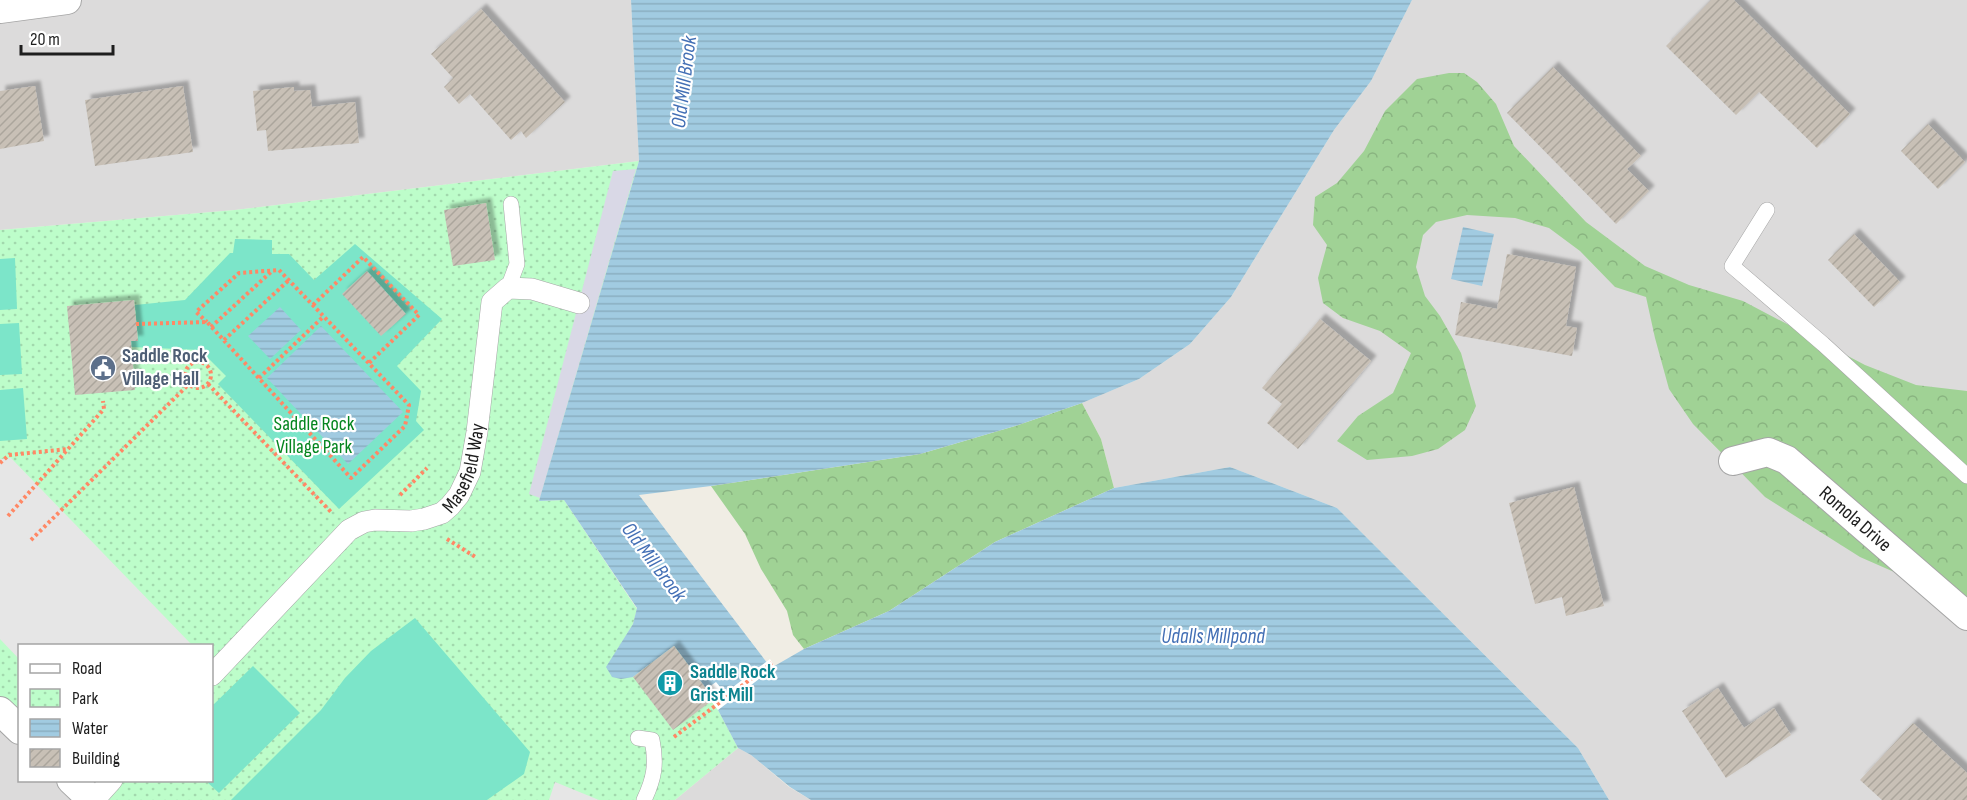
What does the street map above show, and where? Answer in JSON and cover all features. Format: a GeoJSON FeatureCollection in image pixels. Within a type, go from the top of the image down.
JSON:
{"type":"FeatureCollection","features":[{"type":"Feature","properties":{"kind":"street"},"geometry":{"type":"LineString","coordinates":[[0,9],[67,0]]}},
{"type":"Feature","properties":{"kind":"street"},"geometry":{"type":"LineString","coordinates":[[508,288],[532,289],[579,303]]}},
{"type":"Feature","properties":{"kind":"street","name":"Masefield Way"},"geometry":{"type":"LineString","coordinates":[[213,674],[349,530],[364,522],[375,520],[424,519],[442,513],[450,507],[459,495],[470,472],[477,432],[492,302],[508,288]]}},
{"type":"Feature","properties":{"kind":"street","name":"Romola Drive"},"geometry":{"type":"LineString","coordinates":[[1733,461],[1768,452],[1787,460],[1967,616]]}},
{"type":"Feature","properties":{"kind":"street"},"geometry":{"type":"LineString","coordinates":[[0,711],[18,728]]}},
{"type":"Feature","properties":{"kind":"street"},"geometry":{"type":"LineString","coordinates":[[73,782],[93,800],[110,782]]}},
{"type":"Feature","properties":{"kind":"lane","name":"Masefield Way"},"geometry":{"type":"LineString","coordinates":[[508,288],[517,264],[511,204]]}},
{"type":"Feature","properties":{"kind":"lane"},"geometry":{"type":"LineString","coordinates":[[1767,210],[1732,266],[1823,344],[1967,476]]}},
{"type":"Feature","properties":{"kind":"lane"},"geometry":{"type":"LineString","coordinates":[[638,738],[652,740],[654,752],[653,779],[644,800]]}},
{"type":"Feature","properties":{"kind":"path"},"geometry":{"type":"LineString","coordinates":[[314,305],[363,257],[404,298],[419,315],[369,363]]}},
{"type":"Feature","properties":{"kind":"path"},"geometry":{"type":"LineString","coordinates":[[211,327],[273,270]]}},
{"type":"Feature","properties":{"kind":"path"},"geometry":{"type":"LineString","coordinates":[[279,270],[289,280],[410,405],[405,426],[351,478],[196,312],[239,273],[279,270]]}},
{"type":"Feature","properties":{"kind":"path"},"geometry":{"type":"LineString","coordinates":[[224,340],[289,280]]}},
{"type":"Feature","properties":{"kind":"path"},"geometry":{"type":"LineString","coordinates":[[259,378],[324,316]]}},
{"type":"Feature","properties":{"kind":"path"},"geometry":{"type":"LineString","coordinates":[[136,324],[207,322]]}},
{"type":"Feature","properties":{"kind":"path"},"geometry":{"type":"LineString","coordinates":[[199,363],[210,369],[211,377],[208,384],[200,388],[189,384],[186,372],[190,365],[199,363]]}},
{"type":"Feature","properties":{"kind":"path"},"geometry":{"type":"LineString","coordinates":[[31,540],[189,384]]}},
{"type":"Feature","properties":{"kind":"path"},"geometry":{"type":"LineString","coordinates":[[208,384],[349,530]]}},
{"type":"Feature","properties":{"kind":"path"},"geometry":{"type":"LineString","coordinates":[[8,516],[104,409],[103,400]]}},
{"type":"Feature","properties":{"kind":"path"},"geometry":{"type":"LineString","coordinates":[[0,464],[9,455],[68,450]]}},
{"type":"Feature","properties":{"kind":"path"},"geometry":{"type":"LineString","coordinates":[[400,494],[427,468]]}},
{"type":"Feature","properties":{"kind":"path"},"geometry":{"type":"LineString","coordinates":[[654,752],[772,663]]}},
{"type":"Feature","properties":{"kind":"shaded area"},"geometry":{"type":"Polygon","coordinates":[[[0,0],[631,0],[639,161],[235,210],[0,230],[0,0]]]}},
{"type":"Feature","properties":{"kind":"shaded area"},"geometry":{"type":"Polygon","coordinates":[[[1412,0],[1967,0],[1967,800],[1609,800],[1578,748],[1337,508],[1230,467],[1114,488],[1101,439],[1082,403],[1139,379],[1190,344],[1231,297],[1334,130],[1371,81],[1412,0]]]}},
{"type":"Feature","properties":{"kind":"shaded area"},"geometry":{"type":"Polygon","coordinates":[[[636,169],[540,498],[529,494],[613,171],[636,169]]]}},
{"type":"Feature","properties":{"kind":"shaded area"},"geometry":{"type":"Polygon","coordinates":[[[11,458],[191,644],[18,644],[18,658],[0,639],[0,459],[11,458]]]}},
{"type":"Feature","properties":{"kind":"shaded area"},"geometry":{"type":"Polygon","coordinates":[[[0,711],[18,729],[18,782],[72,782],[92,800],[0,800],[0,711]]]}},
{"type":"Feature","properties":{"kind":"shaded area"},"geometry":{"type":"Polygon","coordinates":[[[738,748],[751,755],[789,787],[811,800],[675,800],[738,748]]]}},
{"type":"Feature","properties":{"kind":"shaded area"},"geometry":{"type":"Polygon","coordinates":[[[555,782],[599,800],[549,800],[555,782]]]}},
{"type":"Feature","properties":{"kind":"green space"},"geometry":{"type":"Polygon","coordinates":[[[1449,73],[1464,73],[1477,82],[1496,104],[1514,146],[1586,222],[1645,266],[1689,285],[1743,301],[1865,365],[1916,385],[1967,391],[1967,604],[1860,557],[1765,497],[1693,424],[1669,389],[1646,297],[1615,287],[1580,251],[1549,228],[1515,218],[1467,215],[1436,222],[1423,235],[1416,267],[1425,296],[1440,316],[1461,353],[1476,406],[1465,430],[1438,449],[1412,456],[1367,460],[1337,441],[1358,416],[1393,393],[1411,353],[1380,331],[1343,318],[1323,303],[1318,278],[1327,245],[1313,225],[1315,197],[1337,183],[1364,151],[1385,111],[1417,79],[1449,73]]]}},
{"type":"Feature","properties":{"kind":"green space","name":"Saddle Rock Village Park"},"geometry":{"type":"Polygon","coordinates":[[[639,161],[539,501],[564,500],[637,609],[633,624],[607,667],[633,677],[674,646],[716,682],[724,693],[718,710],[738,748],[675,800],[92,800],[72,782],[213,782],[213,644],[18,644],[18,729],[0,711],[0,230],[235,210],[639,161]]]}},
{"type":"Feature","properties":{"kind":"green space"},"geometry":{"type":"Polygon","coordinates":[[[235,239],[272,240],[272,254],[289,254],[314,280],[355,244],[442,319],[397,366],[421,391],[416,421],[424,430],[339,509],[218,384],[226,376],[200,350],[131,347],[130,341],[138,340],[135,305],[185,300],[230,253],[233,253],[235,239]]]}},
{"type":"Feature","properties":{"kind":"green space"},"geometry":{"type":"Polygon","coordinates":[[[15,258],[17,309],[0,310],[0,259],[15,258]]]}},
{"type":"Feature","properties":{"kind":"green space"},"geometry":{"type":"Polygon","coordinates":[[[19,323],[22,374],[0,375],[0,324],[19,323]]]}},
{"type":"Feature","properties":{"kind":"green space"},"geometry":{"type":"Polygon","coordinates":[[[23,388],[27,439],[0,441],[0,390],[23,388]]]}},
{"type":"Feature","properties":{"kind":"green space"},"geometry":{"type":"Polygon","coordinates":[[[1082,403],[1101,439],[1114,488],[995,542],[889,611],[804,649],[793,635],[787,611],[761,569],[745,534],[711,486],[920,454],[1015,426],[1082,403]]]}},
{"type":"Feature","properties":{"kind":"green space"},"geometry":{"type":"Polygon","coordinates":[[[415,618],[530,752],[524,774],[487,800],[231,800],[321,710],[345,678],[371,651],[415,618]]]}},
{"type":"Feature","properties":{"kind":"green space"},"geometry":{"type":"Polygon","coordinates":[[[253,666],[300,713],[219,793],[207,782],[213,782],[213,705],[253,666]]]}},
{"type":"Feature","properties":{"kind":"water"},"geometry":{"type":"Polygon","coordinates":[[[631,0],[1412,0],[1371,81],[1334,130],[1231,297],[1190,344],[1139,379],[1082,403],[1015,426],[920,454],[639,495],[771,668],[804,649],[889,611],[995,542],[1114,488],[1230,467],[1337,508],[1578,748],[1609,800],[811,800],[790,787],[751,755],[738,748],[718,710],[724,693],[706,689],[674,646],[633,677],[621,679],[612,677],[606,667],[633,624],[637,608],[564,500],[539,501],[639,161],[631,0]]]}},
{"type":"Feature","properties":{"kind":"water"},"geometry":{"type":"Polygon","coordinates":[[[1463,227],[1494,234],[1482,286],[1451,279],[1463,227]]]}},
{"type":"Feature","properties":{"kind":"water"},"geometry":{"type":"Polygon","coordinates":[[[280,307],[301,330],[270,359],[248,336],[280,307]]]}},
{"type":"Feature","properties":{"kind":"water"},"geometry":{"type":"Polygon","coordinates":[[[321,326],[403,412],[348,464],[267,378],[321,326]]]}},
{"type":"Feature","properties":{"kind":"pier"},"geometry":{"type":"Polygon","coordinates":[[[770,659],[775,667],[718,710],[706,689],[716,682],[725,693],[770,659]]]}},
{"type":"Feature","properties":{"kind":"building"},"geometry":{"type":"Polygon","coordinates":[[[1711,0],[1734,0],[1850,114],[1817,148],[1759,92],[1736,115],[1666,46],[1711,0]]]}},
{"type":"Feature","properties":{"kind":"building"},"geometry":{"type":"Polygon","coordinates":[[[481,9],[565,102],[526,138],[521,131],[511,140],[470,94],[459,104],[444,87],[453,78],[431,54],[481,9]]]}},
{"type":"Feature","properties":{"kind":"building"},"geometry":{"type":"Polygon","coordinates":[[[1553,67],[1641,156],[1627,169],[1649,191],[1616,224],[1507,113],[1553,67]]]}},
{"type":"Feature","properties":{"kind":"building"},"geometry":{"type":"Polygon","coordinates":[[[35,86],[44,141],[0,149],[0,91],[35,86]]]}},
{"type":"Feature","properties":{"kind":"building"},"geometry":{"type":"Polygon","coordinates":[[[183,86],[193,152],[95,166],[85,100],[183,86]]]}},
{"type":"Feature","properties":{"kind":"building"},"geometry":{"type":"Polygon","coordinates":[[[294,87],[294,91],[310,90],[312,107],[355,102],[359,143],[268,151],[266,130],[257,131],[253,91],[294,87]]]}},
{"type":"Feature","properties":{"kind":"building"},"geometry":{"type":"Polygon","coordinates":[[[1928,124],[1965,162],[1938,189],[1901,151],[1928,124]]]}},
{"type":"Feature","properties":{"kind":"building"},"geometry":{"type":"Polygon","coordinates":[[[486,203],[495,260],[453,266],[444,210],[486,203]]]}},
{"type":"Feature","properties":{"kind":"building"},"geometry":{"type":"Polygon","coordinates":[[[1854,234],[1900,282],[1874,307],[1828,260],[1854,234]]]}},
{"type":"Feature","properties":{"kind":"building"},"geometry":{"type":"Polygon","coordinates":[[[1507,254],[1576,267],[1566,326],[1577,328],[1572,356],[1455,335],[1461,302],[1497,309],[1507,254]]]}},
{"type":"Feature","properties":{"kind":"building"},"geometry":{"type":"Polygon","coordinates":[[[367,271],[406,314],[381,336],[342,294],[367,271]]]}},
{"type":"Feature","properties":{"kind":"building","name":"Saddle Rock Village Hall"},"geometry":{"type":"Polygon","coordinates":[[[134,300],[138,341],[131,341],[135,390],[75,395],[67,306],[134,300]]]}},
{"type":"Feature","properties":{"kind":"building"},"geometry":{"type":"Polygon","coordinates":[[[1320,319],[1371,361],[1298,449],[1267,423],[1282,404],[1262,388],[1320,319]]]}},
{"type":"Feature","properties":{"kind":"building"},"geometry":{"type":"Polygon","coordinates":[[[1574,487],[1604,606],[1566,616],[1562,597],[1535,604],[1509,503],[1574,487]]]}},
{"type":"Feature","properties":{"kind":"building","name":"Saddle Rock Grist Mill"},"geometry":{"type":"Polygon","coordinates":[[[674,646],[714,699],[673,730],[633,677],[674,646]]]}},
{"type":"Feature","properties":{"kind":"building"},"geometry":{"type":"Polygon","coordinates":[[[1718,688],[1744,728],[1774,708],[1791,735],[1726,778],[1682,711],[1718,688]]]}},
{"type":"Feature","properties":{"kind":"building"},"geometry":{"type":"Polygon","coordinates":[[[1913,723],[1967,773],[1967,800],[1882,800],[1860,780],[1913,723]]]}},
{"type":"Feature","properties":{"kind":"place","name":"Saddle Rock Village Hall"},"geometry":{"type":"Point","coordinates":[103,368]}},
{"type":"Feature","properties":{"kind":"place","name":"Saddle Rock Grist Mill"},"geometry":{"type":"Point","coordinates":[670,683]}},
{"type":"Feature","properties":{"kind":"water label","name":"Old Mill Brook"},"geometry":{"type":"Point","coordinates":[684,82]}},
{"type":"Feature","properties":{"kind":"water label","name":"Old Mill Brook"},"geometry":{"type":"Point","coordinates":[654,562]}},
{"type":"Feature","properties":{"kind":"water label","name":"Udalls Millpond"},"geometry":{"type":"Point","coordinates":[1213,636]}}]}
